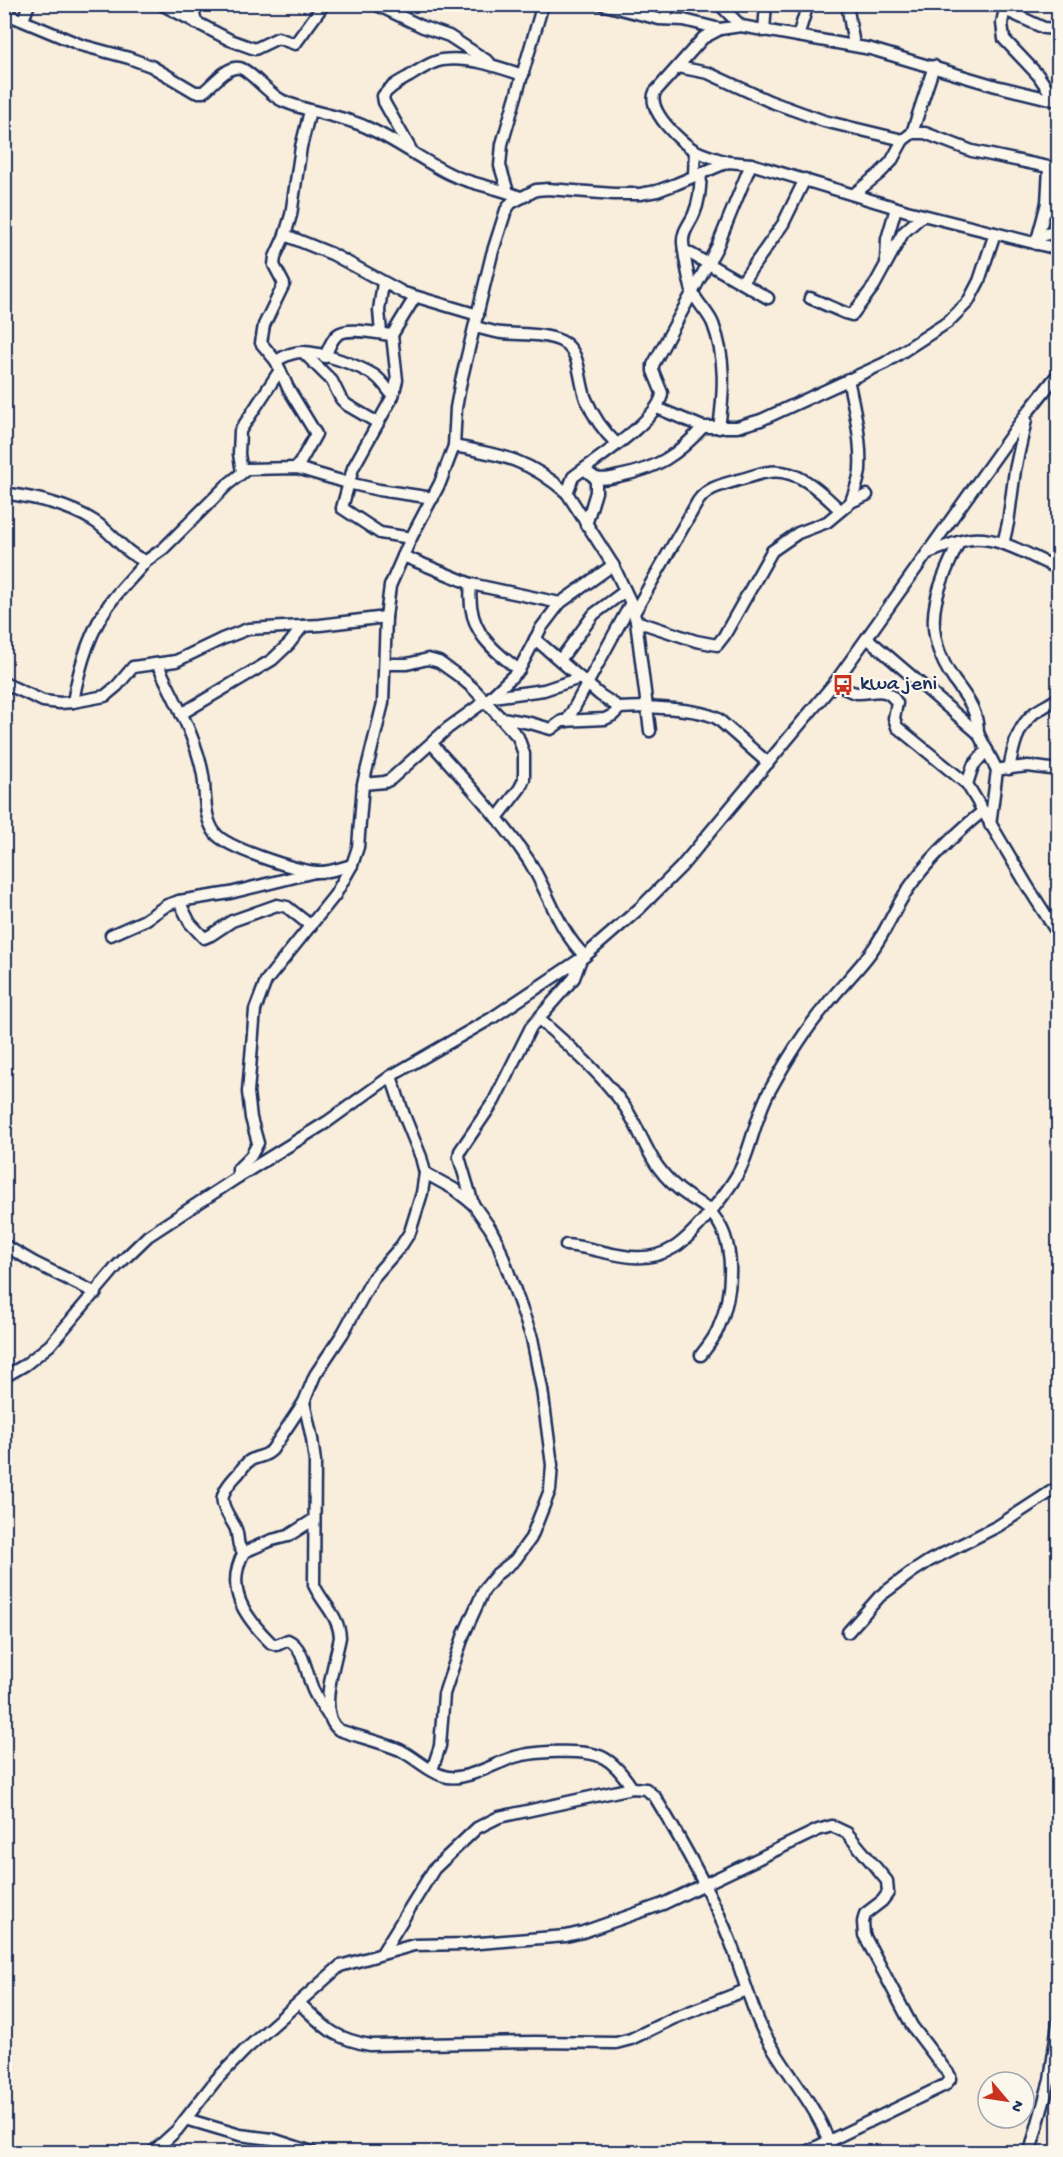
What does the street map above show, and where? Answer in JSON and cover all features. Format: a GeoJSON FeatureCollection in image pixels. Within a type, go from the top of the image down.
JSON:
{"type":"FeatureCollection","features":[{"type":"Feature","properties":{"kind":"street"},"geometry":{"type":"LineString","coordinates":[[23,20],[29,4]]}},
{"type":"Feature","properties":{"kind":"street"},"geometry":{"type":"LineString","coordinates":[[161,4],[248,48],[255,49],[278,39],[295,44],[324,4]]}},
{"type":"Feature","properties":{"kind":"street"},"geometry":{"type":"LineString","coordinates":[[192,4],[196,23]]}},
{"type":"Feature","properties":{"kind":"street"},"geometry":{"type":"LineString","coordinates":[[375,4],[423,27],[449,36],[495,66]]}},
{"type":"Feature","properties":{"kind":"street"},"geometry":{"type":"LineString","coordinates":[[508,192],[500,166],[502,144],[543,4]]}},
{"type":"Feature","properties":{"kind":"street"},"geometry":{"type":"LineString","coordinates":[[601,4],[662,19],[684,20],[720,29]]}},
{"type":"Feature","properties":{"kind":"street"},"geometry":{"type":"LineString","coordinates":[[660,4],[662,19]]}},
{"type":"Feature","properties":{"kind":"street"},"geometry":{"type":"LineString","coordinates":[[662,19],[669,4]]}},
{"type":"Feature","properties":{"kind":"street"},"geometry":{"type":"LineString","coordinates":[[719,4],[741,26]]}},
{"type":"Feature","properties":{"kind":"street"},"geometry":{"type":"LineString","coordinates":[[764,31],[766,4]]}},
{"type":"Feature","properties":{"kind":"street"},"geometry":{"type":"LineString","coordinates":[[798,36],[808,4]]}},
{"type":"Feature","properties":{"kind":"street"},"geometry":{"type":"LineString","coordinates":[[847,4],[854,45]]}},
{"type":"Feature","properties":{"kind":"street"},"geometry":{"type":"LineString","coordinates":[[1057,101],[1038,75],[1004,39],[1002,31],[1005,7],[1044,28],[1059,29]]}},
{"type":"Feature","properties":{"kind":"street"},"geometry":{"type":"LineString","coordinates":[[4,13],[81,45],[151,66],[195,92],[203,92],[231,69],[244,70],[282,101],[367,127],[452,175],[520,197]]}},
{"type":"Feature","properties":{"kind":"street"},"geometry":{"type":"LineString","coordinates":[[1057,101],[854,45],[741,26],[720,29],[703,38],[655,92],[653,105],[666,124],[695,151],[728,162],[751,164],[805,179],[896,208],[995,234],[1037,241],[1059,249]]}},
{"type":"Feature","properties":{"kind":"street"},"geometry":{"type":"LineString","coordinates":[[412,153],[384,102],[383,96],[387,91],[441,60],[472,61],[523,75]]}},
{"type":"Feature","properties":{"kind":"street"},"geometry":{"type":"LineString","coordinates":[[854,194],[891,162],[907,137],[934,66]]}},
{"type":"Feature","properties":{"kind":"street"},"geometry":{"type":"LineString","coordinates":[[678,67],[708,73],[769,101],[824,121],[907,137],[925,133],[972,152],[1054,169],[1037,241]]}},
{"type":"Feature","properties":{"kind":"street"},"geometry":{"type":"LineString","coordinates":[[297,468],[316,434],[288,387],[278,365],[261,343],[261,333],[283,289],[283,278],[274,265],[274,257],[285,235],[310,111]]}},
{"type":"Feature","properties":{"kind":"street"},"geometry":{"type":"LineString","coordinates":[[695,151],[698,201],[685,230],[683,242],[693,293],[706,310],[712,323],[723,364],[724,390],[719,428]]}},
{"type":"Feature","properties":{"kind":"street"},"geometry":{"type":"LineString","coordinates":[[237,1177],[238,1169],[251,1156],[258,1143],[251,1118],[248,1092],[255,1010],[266,981],[335,896],[352,865],[358,847],[363,784],[383,703],[386,617],[390,586],[411,538],[433,498],[454,446],[460,381],[492,254],[506,210],[520,197],[536,190],[614,194],[640,194],[657,191],[728,162]]}},
{"type":"Feature","properties":{"kind":"street"},"geometry":{"type":"LineString","coordinates":[[567,493],[570,482],[640,426],[657,408],[662,393],[653,371],[653,365],[709,263],[751,164]]}},
{"type":"Feature","properties":{"kind":"street"},"geometry":{"type":"LineString","coordinates":[[742,282],[783,224],[805,179]]}},
{"type":"Feature","properties":{"kind":"street"},"geometry":{"type":"LineString","coordinates":[[1047,203],[1059,218]]}},
{"type":"Feature","properties":{"kind":"street"},"geometry":{"type":"LineString","coordinates":[[886,263],[887,240],[896,208]]}},
{"type":"Feature","properties":{"kind":"street"},"geometry":{"type":"LineString","coordinates":[[810,297],[852,315],[874,286],[903,233],[923,215]]}},
{"type":"Feature","properties":{"kind":"street"},"geometry":{"type":"LineString","coordinates":[[1037,241],[1059,230]]}},
{"type":"Feature","properties":{"kind":"street"},"geometry":{"type":"LineString","coordinates":[[657,408],[703,427],[736,427],[761,420],[885,363],[948,322],[968,302],[982,273],[995,234]]}},
{"type":"Feature","properties":{"kind":"street"},"geometry":{"type":"LineString","coordinates":[[285,235],[332,254],[383,283],[415,297],[478,315]]}},
{"type":"Feature","properties":{"kind":"street"},"geometry":{"type":"LineString","coordinates":[[684,250],[768,298]]}},
{"type":"Feature","properties":{"kind":"street"},"geometry":{"type":"LineString","coordinates":[[383,283],[380,310],[397,380],[393,396],[353,468],[342,508],[380,534],[411,538]]}},
{"type":"Feature","properties":{"kind":"street"},"geometry":{"type":"LineString","coordinates":[[387,334],[415,297]]}},
{"type":"Feature","properties":{"kind":"street"},"geometry":{"type":"LineString","coordinates":[[475,327],[501,333],[536,335],[556,339],[570,346],[574,353],[585,396],[594,417],[617,444]]}},
{"type":"Feature","properties":{"kind":"street"},"geometry":{"type":"LineString","coordinates":[[325,357],[335,337],[340,333],[387,334]]}},
{"type":"Feature","properties":{"kind":"street"},"geometry":{"type":"LineString","coordinates":[[303,352],[332,381],[341,399],[347,405],[378,423]]}},
{"type":"Feature","properties":{"kind":"street"},"geometry":{"type":"LineString","coordinates":[[242,472],[238,454],[240,431],[278,365],[287,355],[303,352],[350,364],[375,376],[393,396]]}},
{"type":"Feature","properties":{"kind":"street"},"geometry":{"type":"LineString","coordinates":[[4,1377],[25,1365],[50,1345],[117,1266],[148,1236],[237,1177],[327,1122],[391,1076],[492,1018],[583,957],[640,908],[681,867],[836,681],[1027,413],[1058,376]]}},
{"type":"Feature","properties":{"kind":"street"},"geometry":{"type":"LineString","coordinates":[[848,379],[860,458],[860,472],[851,502]]}},
{"type":"Feature","properties":{"kind":"street"},"geometry":{"type":"LineString","coordinates":[[1003,544],[1027,413]]}},
{"type":"Feature","properties":{"kind":"street"},"geometry":{"type":"LineString","coordinates":[[584,469],[596,478],[603,479],[626,475],[657,465],[682,448],[703,427]]}},
{"type":"Feature","properties":{"kind":"street"},"geometry":{"type":"LineString","coordinates":[[454,446],[488,451],[522,462],[540,472],[567,493],[613,565],[634,612],[650,731]]}},
{"type":"Feature","properties":{"kind":"street"},"geometry":{"type":"LineString","coordinates":[[73,702],[78,677],[97,623],[111,601],[146,561],[164,549],[242,472],[252,469],[297,468],[379,490],[433,498]]}},
{"type":"Feature","properties":{"kind":"street"},"geometry":{"type":"LineString","coordinates":[[567,721],[584,681],[634,612],[704,492],[716,486],[769,472],[789,472],[814,487],[840,510]]}},
{"type":"Feature","properties":{"kind":"street"},"geometry":{"type":"LineString","coordinates":[[586,525],[596,492],[596,478]]}},
{"type":"Feature","properties":{"kind":"street"},"geometry":{"type":"LineString","coordinates":[[4,493],[50,502],[79,513],[94,521],[135,555],[146,561]]}},
{"type":"Feature","properties":{"kind":"street"},"geometry":{"type":"LineString","coordinates":[[634,612],[696,641],[717,645],[772,551],[798,533],[827,522],[851,502],[867,495]]}},
{"type":"Feature","properties":{"kind":"street"},"geometry":{"type":"LineString","coordinates":[[928,553],[959,542],[981,539],[1003,544],[1059,568]]}},
{"type":"Feature","properties":{"kind":"street"},"geometry":{"type":"LineString","coordinates":[[959,542],[937,595],[934,634],[935,644],[944,664],[976,712],[978,733]]}},
{"type":"Feature","properties":{"kind":"street"},"geometry":{"type":"LineString","coordinates":[[403,556],[471,584],[560,603]]}},
{"type":"Feature","properties":{"kind":"street"},"geometry":{"type":"LineString","coordinates":[[363,784],[385,782],[391,779],[448,728],[488,700],[519,670],[535,639],[560,603],[613,565]]}},
{"type":"Feature","properties":{"kind":"street"},"geometry":{"type":"LineString","coordinates":[[471,584],[470,610],[482,635],[492,648],[519,670]]}},
{"type":"Feature","properties":{"kind":"street"},"geometry":{"type":"LineString","coordinates":[[560,660],[594,614],[625,591]]}},
{"type":"Feature","properties":{"kind":"street"},"geometry":{"type":"LineString","coordinates":[[4,683],[43,701],[73,702],[105,696],[134,667],[176,662],[248,629],[386,617]]}},
{"type":"Feature","properties":{"kind":"street"},"geometry":{"type":"LineString","coordinates":[[181,714],[272,660],[303,626]]}},
{"type":"Feature","properties":{"kind":"street"},"geometry":{"type":"LineString","coordinates":[[867,638],[978,733],[997,770],[990,825]]}},
{"type":"Feature","properties":{"kind":"street"},"geometry":{"type":"LineString","coordinates":[[535,639],[620,708]]}},
{"type":"Feature","properties":{"kind":"street"},"geometry":{"type":"LineString","coordinates":[[385,664],[407,664],[428,659],[439,662],[488,700],[501,718],[512,728],[524,754],[524,779],[520,788],[497,818]]}},
{"type":"Feature","properties":{"kind":"street"},"geometry":{"type":"LineString","coordinates":[[158,665],[193,741],[203,773],[207,814],[214,832],[236,848],[316,872]]}},
{"type":"Feature","properties":{"kind":"street"},"geometry":{"type":"LineString","coordinates":[[488,700],[584,681]]}},
{"type":"Feature","properties":{"kind":"street"},"geometry":{"type":"LineString","coordinates":[[836,681],[846,690],[853,692],[879,690],[891,696],[897,703],[894,718],[897,727],[967,784],[990,825],[1059,934]]}},
{"type":"Feature","properties":{"kind":"street"},"geometry":{"type":"LineString","coordinates":[[1009,768],[1014,746],[1024,723],[1059,698]]}},
{"type":"Feature","properties":{"kind":"street"},"geometry":{"type":"LineString","coordinates":[[501,718],[551,729],[560,722],[605,719],[620,708],[647,706],[710,714],[768,763]]}},
{"type":"Feature","properties":{"kind":"street"},"geometry":{"type":"LineString","coordinates":[[432,744],[497,818],[532,867],[572,943],[583,957]]}},
{"type":"Feature","properties":{"kind":"street"},"geometry":{"type":"LineString","coordinates":[[967,784],[973,766],[987,750]]}},
{"type":"Feature","properties":{"kind":"street"},"geometry":{"type":"LineString","coordinates":[[997,770],[1028,766],[1059,770]]}},
{"type":"Feature","properties":{"kind":"street"},"geometry":{"type":"LineString","coordinates":[[566,1245],[586,1246],[622,1257],[639,1259],[675,1247],[699,1225],[742,1165],[755,1122],[768,1093],[805,1034],[826,1005],[871,952],[887,928],[906,891],[922,870],[965,825],[983,811]]}},
{"type":"Feature","properties":{"kind":"street"},"geometry":{"type":"LineString","coordinates":[[111,934],[146,920],[167,905],[179,901],[238,892],[352,865]]}},
{"type":"Feature","properties":{"kind":"street"},"geometry":{"type":"LineString","coordinates":[[179,901],[190,923],[204,938],[232,921],[277,905],[287,907],[311,926]]}},
{"type":"Feature","properties":{"kind":"street"},"geometry":{"type":"LineString","coordinates":[[473,1204],[459,1157],[460,1151],[506,1081],[524,1040],[574,978],[583,957]]}},
{"type":"Feature","properties":{"kind":"street"},"geometry":{"type":"LineString","coordinates":[[539,1019],[609,1086],[625,1107],[657,1166],[668,1179],[709,1211],[726,1238],[729,1275],[723,1316],[712,1341],[700,1355]]}},
{"type":"Feature","properties":{"kind":"street"},"geometry":{"type":"LineString","coordinates":[[244,1552],[239,1548],[236,1529],[223,1508],[221,1501],[223,1493],[249,1461],[266,1456],[272,1450],[304,1402],[315,1375],[343,1333],[373,1278],[410,1232],[425,1173],[391,1076]]}},
{"type":"Feature","properties":{"kind":"street"},"geometry":{"type":"LineString","coordinates":[[425,1173],[454,1189],[473,1204],[498,1243],[505,1267],[526,1317],[543,1389],[552,1465],[550,1490],[531,1538],[519,1555],[497,1574],[484,1590],[464,1634],[444,1694],[440,1746],[432,1770]]}},
{"type":"Feature","properties":{"kind":"street"},"geometry":{"type":"LineString","coordinates":[[4,1245],[34,1263],[96,1293]]}},
{"type":"Feature","properties":{"kind":"street"},"geometry":{"type":"LineString","coordinates":[[304,1402],[315,1462],[314,1585],[334,1616],[339,1629],[339,1644],[329,1691],[330,1718]]}},
{"type":"Feature","properties":{"kind":"street"},"geometry":{"type":"LineString","coordinates":[[848,1632],[880,1596],[912,1572],[998,1526],[1059,1487]]}},
{"type":"Feature","properties":{"kind":"street"},"geometry":{"type":"LineString","coordinates":[[313,1520],[288,1536],[244,1552],[238,1563],[235,1577],[245,1614],[271,1643],[277,1645],[288,1640],[292,1641],[299,1650],[313,1690],[333,1725],[339,1730],[399,1750],[445,1776],[455,1777],[531,1753],[593,1755],[607,1760],[625,1777],[632,1788]]}},
{"type":"Feature","properties":{"kind":"street"},"geometry":{"type":"LineString","coordinates":[[382,1953],[434,1869],[477,1828],[499,1817],[632,1788],[646,1789],[655,1797],[704,1884],[731,1943],[746,1990],[764,2032],[805,2096],[831,2147]]}},
{"type":"Feature","properties":{"kind":"street"},"geometry":{"type":"LineString","coordinates":[[153,2152],[186,2119],[216,2080],[245,2050],[340,1966],[414,1945],[467,1944],[566,1936],[583,1932],[663,1904],[818,1830],[832,1826],[839,1828],[853,1839],[887,1881],[888,1893],[882,1901],[865,1914],[862,1922],[864,1935],[912,2026],[950,2079],[945,2085],[831,2147],[806,2152]]}},
{"type":"Feature","properties":{"kind":"street"},"geometry":{"type":"LineString","coordinates":[[299,2003],[332,2034],[349,2041],[370,2045],[616,2043],[631,2039],[674,2018],[746,1990]]}},
{"type":"Feature","properties":{"kind":"street"},"geometry":{"type":"LineString","coordinates":[[1030,2152],[1050,2080],[1059,2023]]}},
{"type":"Feature","properties":{"kind":"street"},"geometry":{"type":"LineString","coordinates":[[186,2119],[240,2135],[272,2139],[312,2152]]}},
{"type":"Feature","properties":{"kind":"place","name":"kwa jeni"},"geometry":{"type":"Point","coordinates":[843,685]}}]}
